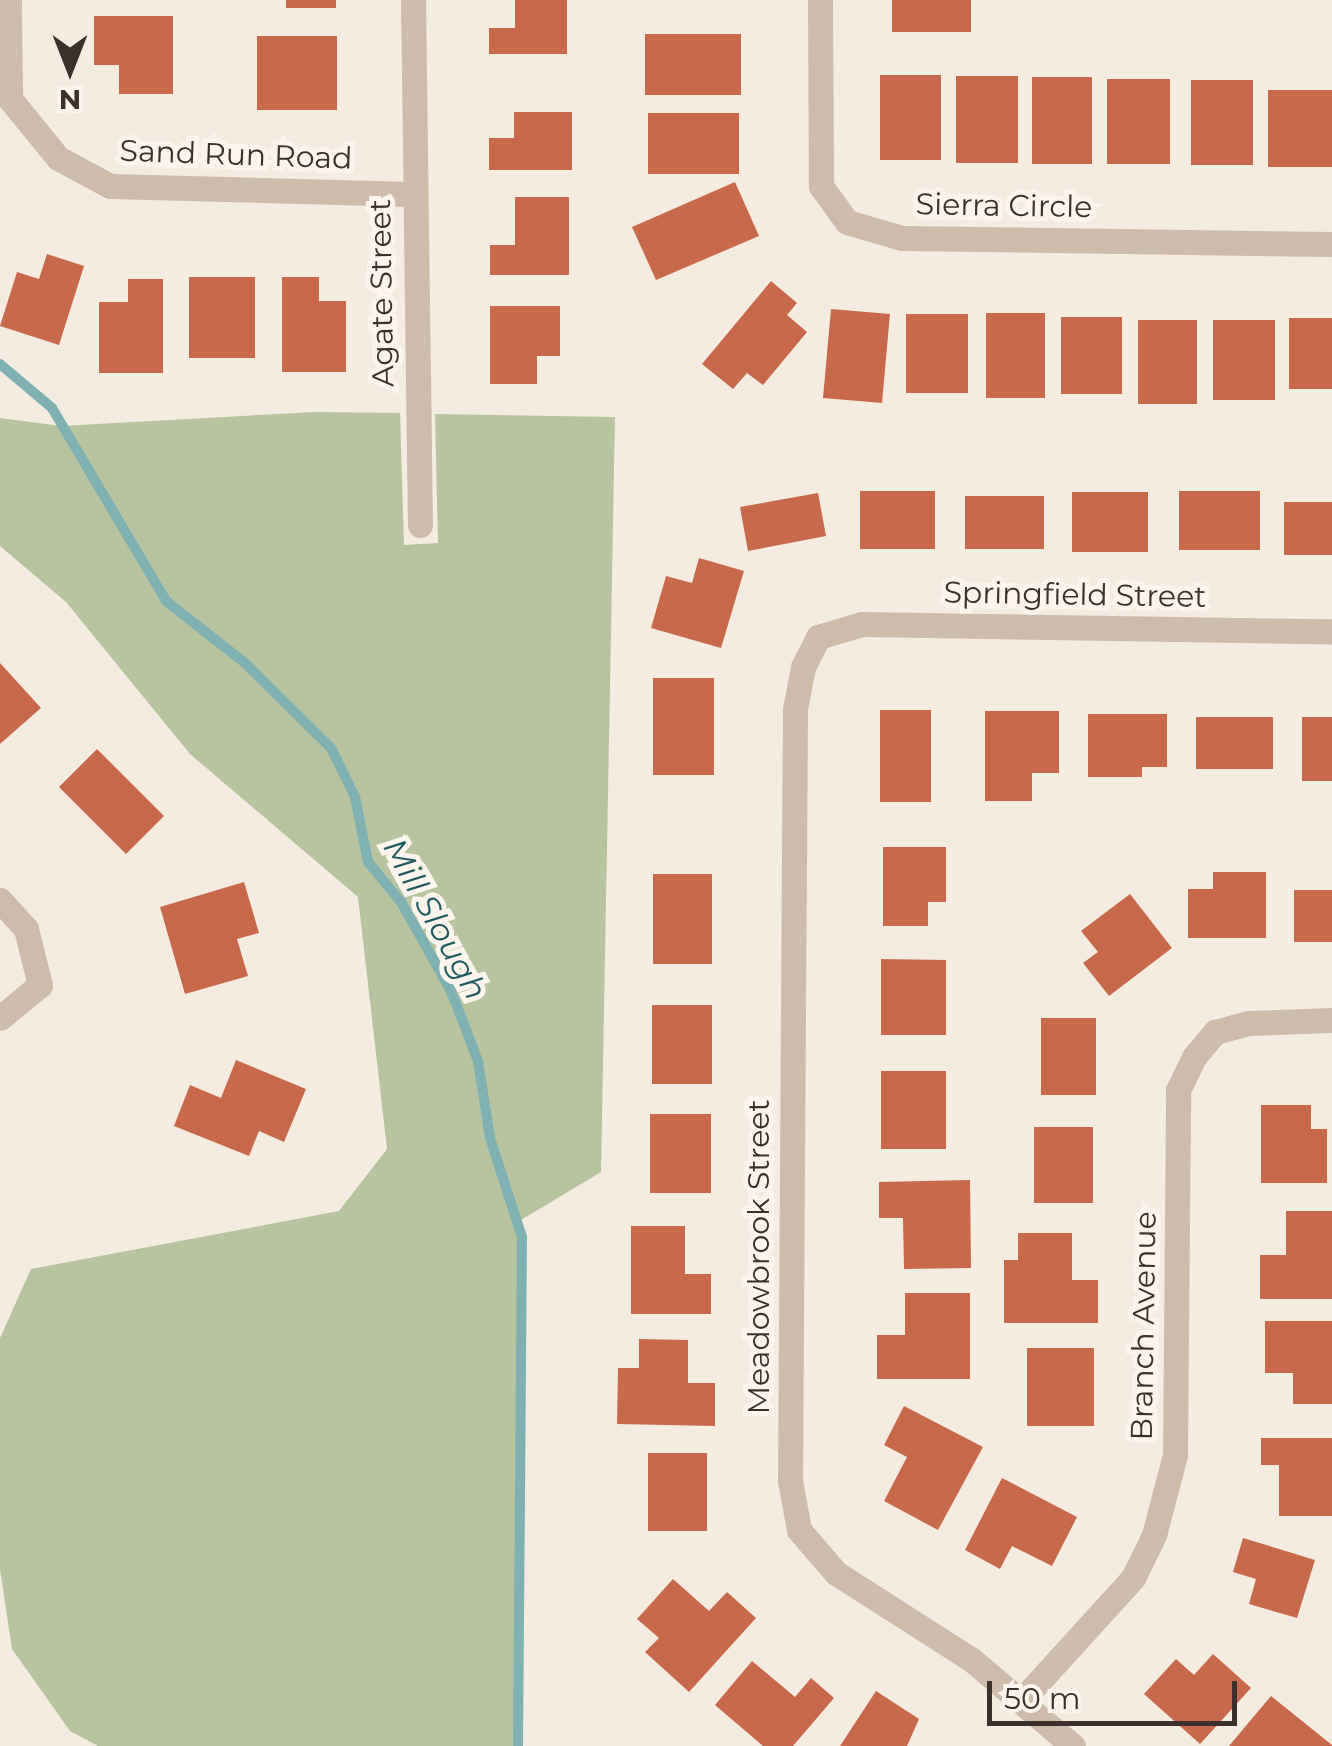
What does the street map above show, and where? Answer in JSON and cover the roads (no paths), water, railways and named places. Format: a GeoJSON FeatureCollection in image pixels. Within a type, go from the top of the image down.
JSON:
{"type":"FeatureCollection","features":[{"type":"Feature","properties":{"kind":"street","name":"Sand Run Road"},"geometry":{"type":"LineString","coordinates":[[9,0],[10,99],[58,158],[110,186],[412,194]]}},
{"type":"Feature","properties":{"kind":"street","name":"Agate Street"},"geometry":{"type":"LineString","coordinates":[[413,0],[412,194],[420,524]]}},
{"type":"Feature","properties":{"kind":"street","name":"Sierra Circle"},"geometry":{"type":"LineString","coordinates":[[820,0],[821,186],[847,222],[902,238],[1332,244]]}},
{"type":"Feature","properties":{"kind":"street","name":"Springfield Street"},"geometry":{"type":"LineString","coordinates":[[818,637],[862,624],[1332,631]]}},
{"type":"Feature","properties":{"kind":"street","name":"Meadowbrook Street"},"geometry":{"type":"LineString","coordinates":[[818,637],[804,666],[795,710],[790,1481],[796,1514],[811,1551],[836,1572],[909,1616],[1022,1700],[1072,1746]]}},
{"type":"Feature","properties":{"kind":"street"},"geometry":{"type":"LineString","coordinates":[[0,900],[26,930],[40,985],[0,1018]]}},
{"type":"Feature","properties":{"kind":"street","name":"Branch Avenue"},"geometry":{"type":"LineString","coordinates":[[1022,1700],[1132,1578],[1154,1535],[1176,1455],[1178,1090],[1215,1032],[1249,1023],[1332,1020]]}},
{"type":"Feature","properties":{"kind":"waterway","name":"Mill Slough"},"geometry":{"type":"LineString","coordinates":[[0,364],[52,408],[166,601],[245,663],[331,748],[355,797],[368,862],[401,902],[451,991],[478,1061],[490,1138],[522,1237],[518,1746]]}}]}
